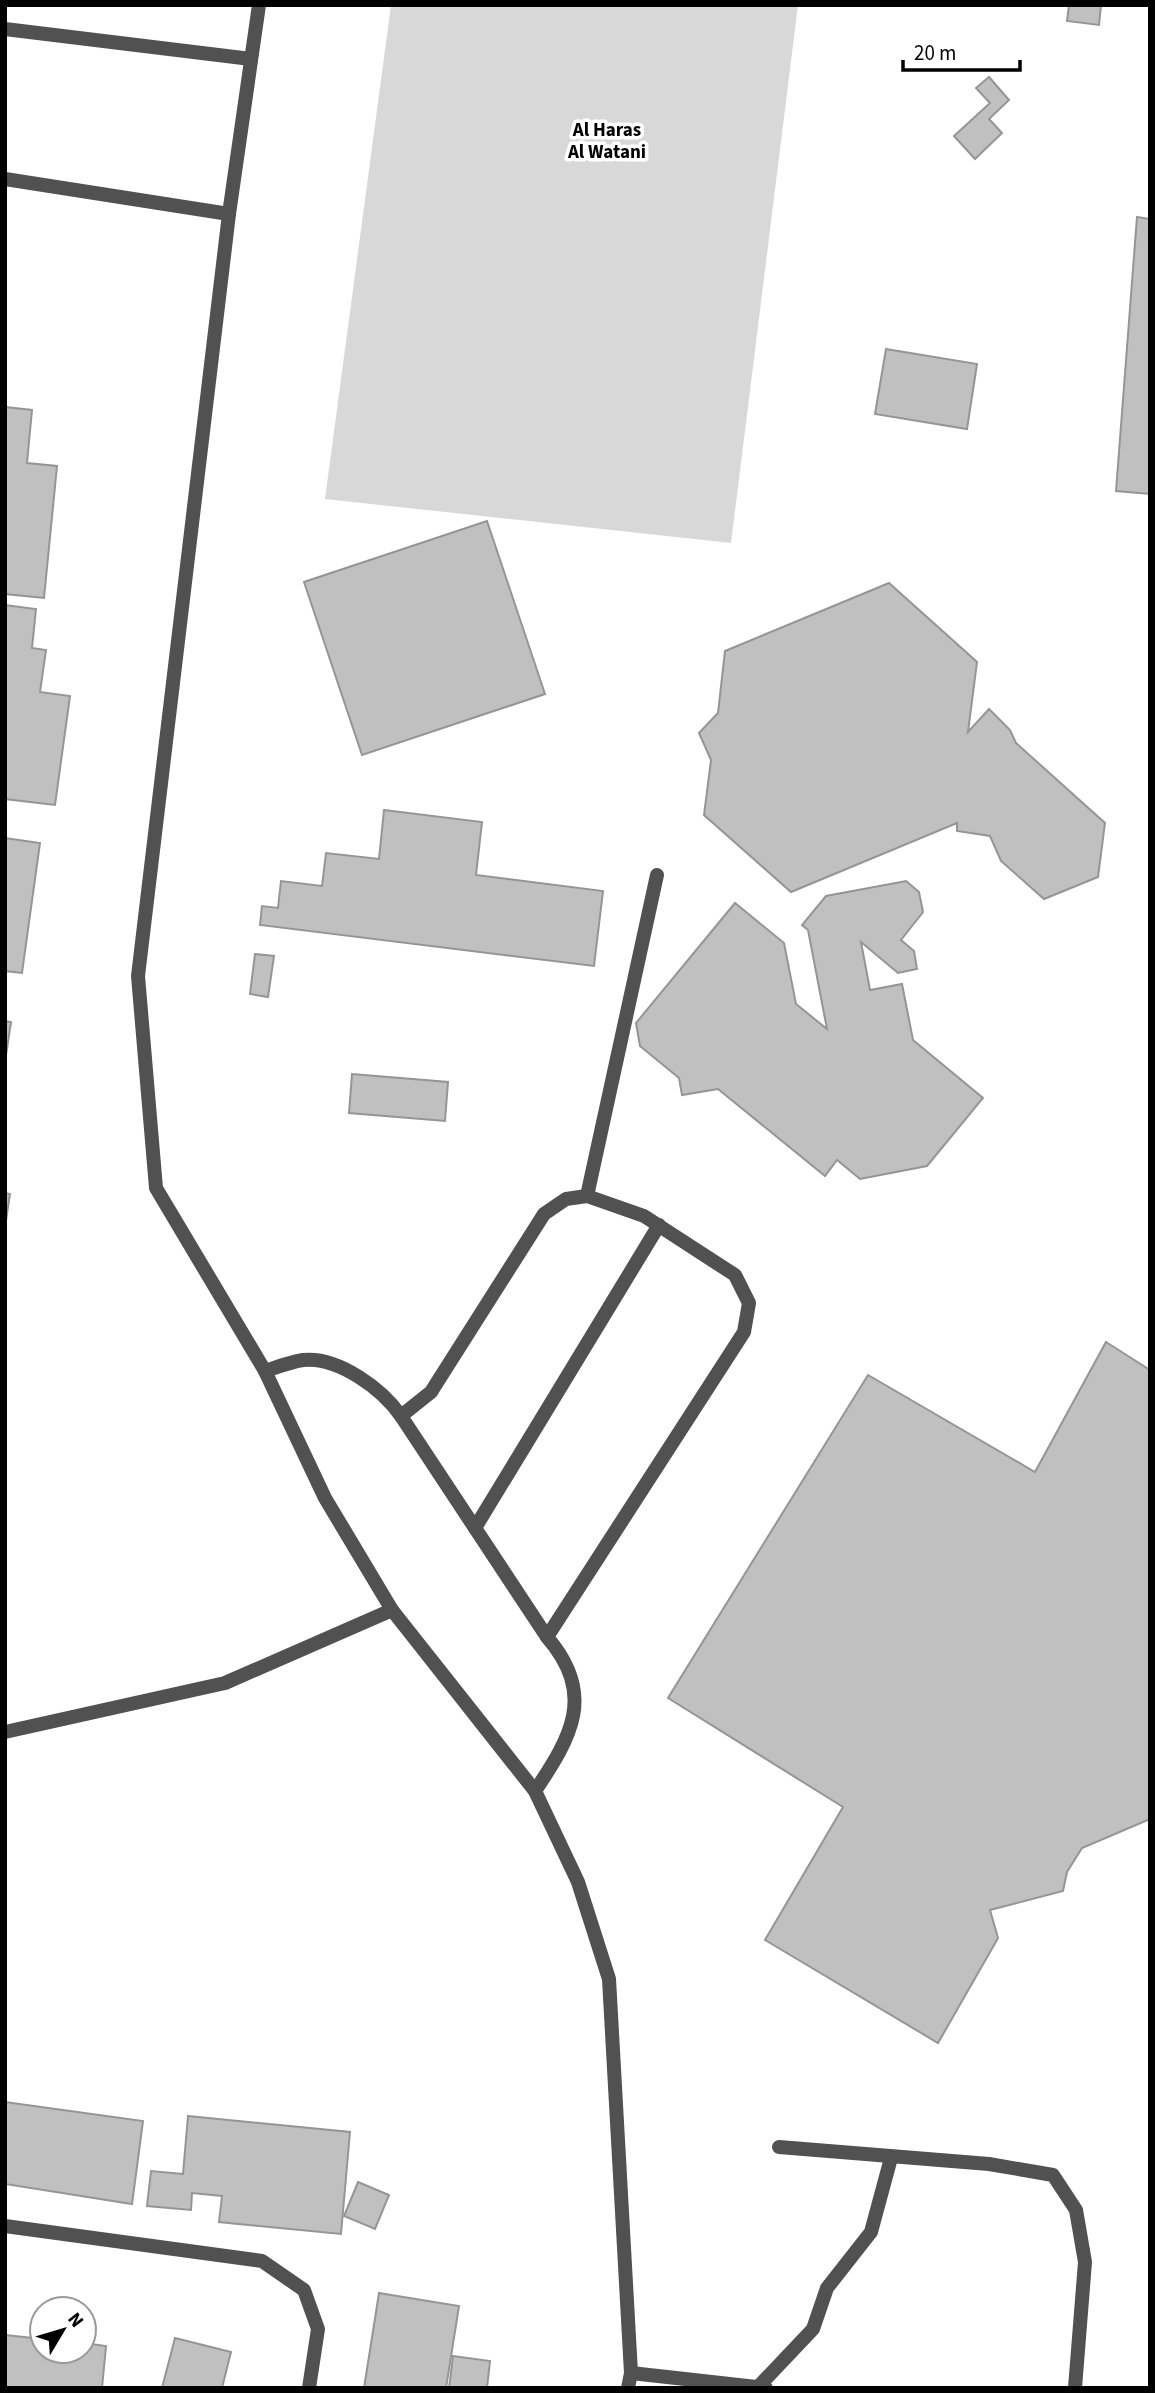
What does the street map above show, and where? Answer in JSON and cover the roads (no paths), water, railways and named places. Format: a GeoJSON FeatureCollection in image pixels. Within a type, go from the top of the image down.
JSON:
{"type":"FeatureCollection","features":[{"type":"Feature","properties":{"kind":"street"},"geometry":{"type":"LineString","coordinates":[[259,5],[229,214],[138,976],[156,1188],[265,1371],[325,1498],[392,1609],[535,1791],[578,1882],[608,1979],[629,2380],[763,2387],[813,2329],[827,2288],[871,2232],[891,2158]]}},
{"type":"Feature","properties":{"kind":"street"},"geometry":{"type":"LineString","coordinates":[[5,29],[251,59]]}},
{"type":"Feature","properties":{"kind":"street"},"geometry":{"type":"LineString","coordinates":[[5,179],[229,214]]}},
{"type":"Feature","properties":{"kind":"street"},"geometry":{"type":"LineString","coordinates":[[587,1196],[657,875]]}},
{"type":"Feature","properties":{"kind":"street"},"geometry":{"type":"LineString","coordinates":[[401,1416],[431,1392],[544,1214],[566,1199],[587,1196],[644,1216],[735,1275],[748,1303],[744,1332],[547,1637]]}},
{"type":"Feature","properties":{"kind":"street"},"geometry":{"type":"LineString","coordinates":[[475,1528],[659,1225]]}},
{"type":"Feature","properties":{"kind":"street"},"geometry":{"type":"LineString","coordinates":[[265,1371],[303,1360],[328,1361],[391,1401],[547,1637],[567,1660],[575,1714],[559,1755],[535,1791]]}},
{"type":"Feature","properties":{"kind":"street"},"geometry":{"type":"LineString","coordinates":[[5,1732],[225,1683],[392,1609]]}},
{"type":"Feature","properties":{"kind":"street"},"geometry":{"type":"LineString","coordinates":[[779,2147],[989,2164],[1052,2175],[1076,2210],[1085,2262],[1076,2388]]}},
{"type":"Feature","properties":{"kind":"street"},"geometry":{"type":"LineString","coordinates":[[5,2226],[262,2261],[304,2290],[318,2329],[309,2388]]}},
{"type":"Feature","properties":{"kind":"district","name":"Al Haras Al Watani"},"geometry":{"type":"Point","coordinates":[607,141]}}]}
